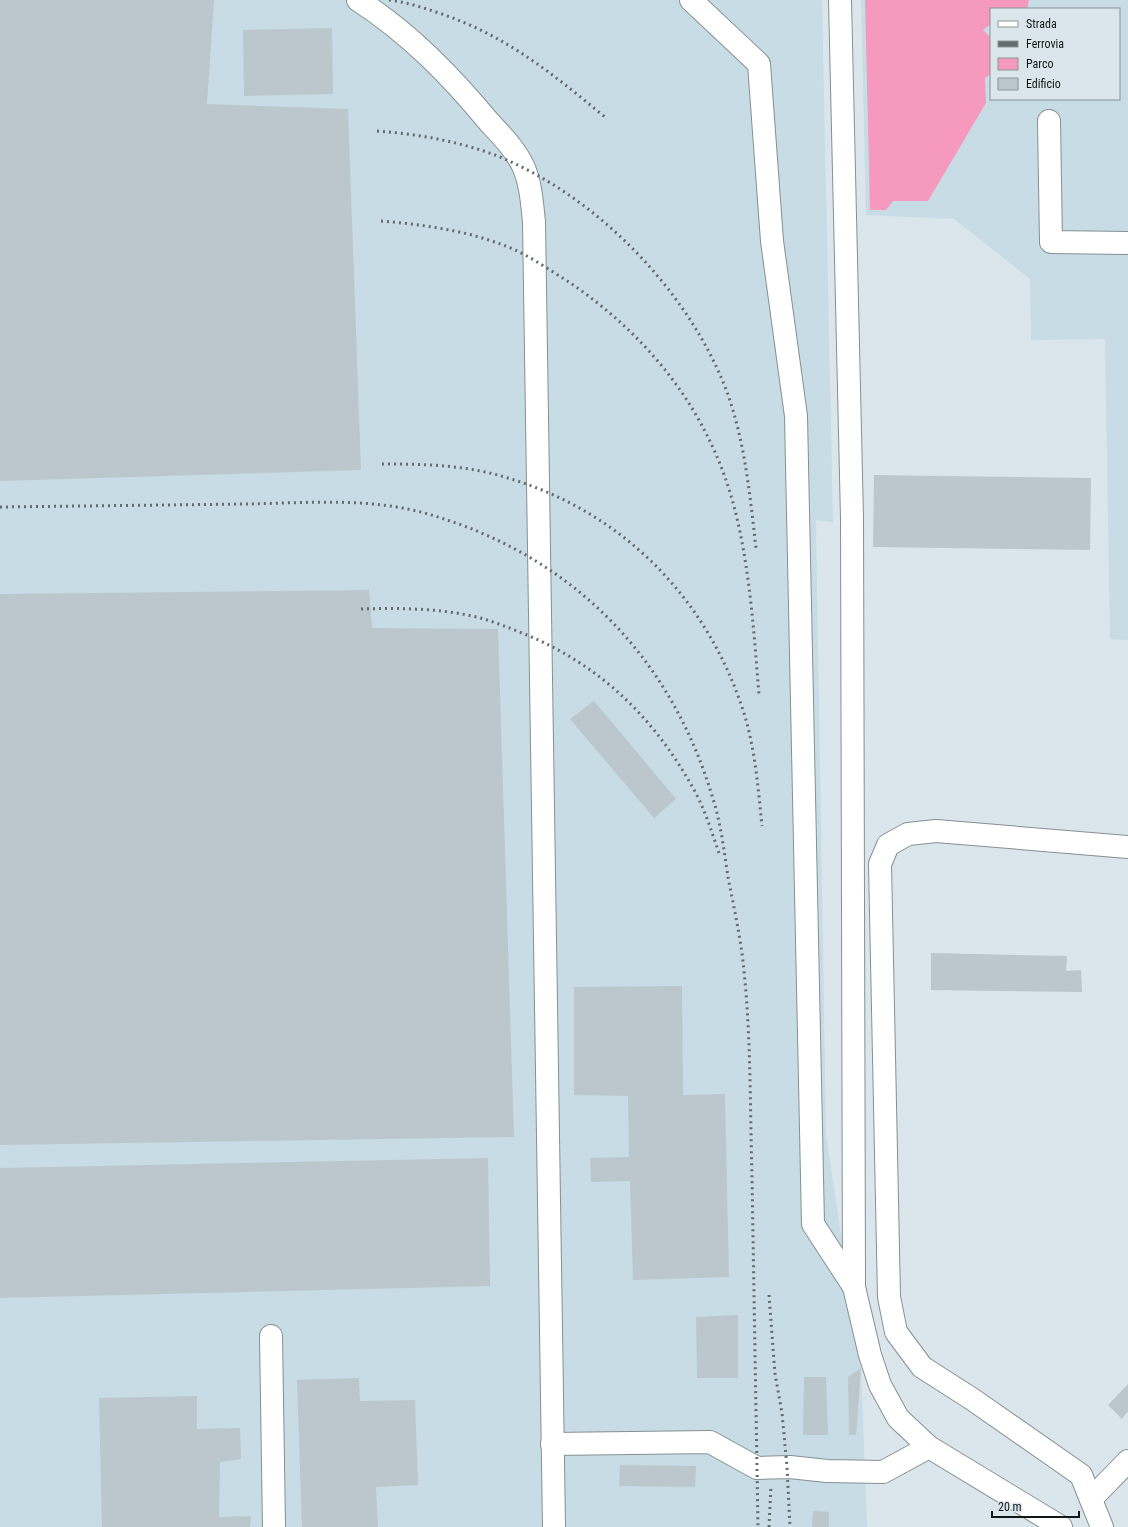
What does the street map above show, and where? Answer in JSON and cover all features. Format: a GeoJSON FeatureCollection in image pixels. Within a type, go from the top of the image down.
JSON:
{"type":"FeatureCollection","features":[{"type":"Feature","properties":{"kind":"street"},"geometry":{"type":"LineString","coordinates":[[358,0],[412,39],[466,94],[517,154],[532,193],[534,222],[554,1527]]}},
{"type":"Feature","properties":{"kind":"street"},"geometry":{"type":"LineString","coordinates":[[691,0],[759,64],[772,241],[796,416],[814,1224],[854,1287]]}},
{"type":"Feature","properties":{"kind":"street"},"geometry":{"type":"LineString","coordinates":[[840,0],[852,526],[854,1287],[870,1355],[880,1385],[898,1418],[930,1447],[1061,1527]]}},
{"type":"Feature","properties":{"kind":"street"},"geometry":{"type":"LineString","coordinates":[[1049,121],[1051,242],[1128,243]]}},
{"type":"Feature","properties":{"kind":"street"},"geometry":{"type":"LineString","coordinates":[[1102,1527],[1081,1475],[972,1399],[922,1367],[896,1332],[889,1297],[880,864],[888,845],[908,834],[936,831],[1128,847]]}},
{"type":"Feature","properties":{"kind":"street"},"geometry":{"type":"LineString","coordinates":[[271,1336],[274,1527]]}},
{"type":"Feature","properties":{"kind":"street"},"geometry":{"type":"LineString","coordinates":[[552,1444],[710,1442],[757,1468],[790,1467],[827,1471],[883,1472],[930,1447]]}},
{"type":"Feature","properties":{"kind":"street"},"geometry":{"type":"LineString","coordinates":[[1091,1499],[1128,1461]]}},
{"type":"Feature","properties":{"kind":"shaded area"},"geometry":{"type":"Polygon","coordinates":[[[0,0],[822,0],[833,522],[816,520],[826,1135],[861,1368],[867,1527],[0,1527],[0,0]]]}},
{"type":"Feature","properties":{"kind":"shaded area"},"geometry":{"type":"Polygon","coordinates":[[[861,0],[1128,0],[1128,640],[1110,639],[1105,339],[1031,340],[1030,279],[954,219],[866,215],[861,0]]]}},
{"type":"Feature","properties":{"kind":"green space"},"geometry":{"type":"Polygon","coordinates":[[[865,0],[1029,0],[1027,8],[990,8],[990,25],[983,30],[990,37],[990,75],[985,78],[986,103],[928,201],[893,201],[886,210],[870,210],[865,0]]]}},
{"type":"Feature","properties":{"kind":"building"},"geometry":{"type":"Polygon","coordinates":[[[0,0],[214,0],[207,104],[348,109],[361,470],[0,481],[0,0]]]}},
{"type":"Feature","properties":{"kind":"building"},"geometry":{"type":"Polygon","coordinates":[[[332,28],[333,94],[244,96],[243,30],[332,28]]]}},
{"type":"Feature","properties":{"kind":"building"},"geometry":{"type":"Polygon","coordinates":[[[874,475],[1091,478],[1090,550],[873,547],[874,475]]]}},
{"type":"Feature","properties":{"kind":"building"},"geometry":{"type":"Polygon","coordinates":[[[369,590],[372,628],[498,629],[514,1137],[0,1145],[0,594],[369,590]]]}},
{"type":"Feature","properties":{"kind":"building"},"geometry":{"type":"Polygon","coordinates":[[[594,701],[676,799],[654,818],[570,719],[594,701]]]}},
{"type":"Feature","properties":{"kind":"building"},"geometry":{"type":"Polygon","coordinates":[[[931,953],[1067,956],[1066,971],[1081,970],[1082,992],[931,990],[931,953]]]}},
{"type":"Feature","properties":{"kind":"building"},"geometry":{"type":"Polygon","coordinates":[[[682,986],[683,1095],[725,1094],[729,1277],[633,1280],[630,1181],[591,1182],[590,1158],[629,1157],[628,1096],[574,1095],[574,987],[682,986]]]}},
{"type":"Feature","properties":{"kind":"building"},"geometry":{"type":"Polygon","coordinates":[[[488,1158],[490,1286],[0,1298],[0,1168],[488,1158]]]}},
{"type":"Feature","properties":{"kind":"building"},"geometry":{"type":"Polygon","coordinates":[[[738,1315],[738,1378],[697,1378],[696,1317],[738,1315]]]}},
{"type":"Feature","properties":{"kind":"building"},"geometry":{"type":"Polygon","coordinates":[[[861,1368],[856,1435],[849,1435],[848,1377],[861,1368]]]}},
{"type":"Feature","properties":{"kind":"building"},"geometry":{"type":"Polygon","coordinates":[[[804,1377],[826,1377],[828,1435],[803,1435],[804,1377]]]}},
{"type":"Feature","properties":{"kind":"building"},"geometry":{"type":"Polygon","coordinates":[[[359,1378],[360,1401],[415,1400],[418,1485],[376,1487],[378,1527],[302,1527],[297,1380],[359,1378]]]}},
{"type":"Feature","properties":{"kind":"building"},"geometry":{"type":"Polygon","coordinates":[[[1128,1384],[1128,1413],[1127,1412],[1122,1419],[1108,1405],[1128,1384]]]}},
{"type":"Feature","properties":{"kind":"building"},"geometry":{"type":"Polygon","coordinates":[[[197,1396],[197,1429],[240,1428],[241,1459],[220,1462],[219,1517],[251,1516],[250,1527],[102,1527],[99,1398],[197,1396]]]}},
{"type":"Feature","properties":{"kind":"building"},"geometry":{"type":"Polygon","coordinates":[[[620,1465],[696,1466],[695,1487],[619,1486],[620,1465]]]}},
{"type":"Feature","properties":{"kind":"building"},"geometry":{"type":"Polygon","coordinates":[[[813,1511],[829,1512],[829,1527],[812,1527],[813,1511]]]}},
{"type":"Feature","properties":{"kind":"railway"},"geometry":{"type":"LineString","coordinates":[[389,0],[407,3],[461,21],[506,43],[546,70],[605,117]]}},
{"type":"Feature","properties":{"kind":"railway"},"geometry":{"type":"LineString","coordinates":[[377,131],[437,139],[495,155],[532,173],[569,195],[603,221],[635,251],[664,283],[689,318],[710,354],[727,392],[743,450],[756,548]]}},
{"type":"Feature","properties":{"kind":"railway"},"geometry":{"type":"LineString","coordinates":[[381,221],[465,233],[497,243],[528,256],[569,282],[599,304],[651,353],[693,410],[710,441],[724,475],[735,510],[748,579],[759,695]]}},
{"type":"Feature","properties":{"kind":"railway"},"geometry":{"type":"LineString","coordinates":[[382,464],[446,466],[477,470],[508,478],[549,493],[588,513],[623,537],[654,564],[682,596],[707,631],[727,669],[747,724],[756,767],[762,826]]}},
{"type":"Feature","properties":{"kind":"railway"},"geometry":{"type":"LineString","coordinates":[[0,507],[338,502],[384,505],[428,514],[480,532],[527,556],[570,584],[608,618],[642,657],[671,700],[695,747],[713,799],[720,828],[743,959],[750,1074],[758,1527]]}},
{"type":"Feature","properties":{"kind":"railway"},"geometry":{"type":"LineString","coordinates":[[361,609],[431,610],[458,613],[479,618],[500,624],[527,635],[579,662],[623,697],[643,717],[661,739],[693,788],[708,821],[720,856]]}},
{"type":"Feature","properties":{"kind":"railway"},"geometry":{"type":"LineString","coordinates":[[769,1295],[775,1374],[782,1413],[787,1467],[790,1527]]}},
{"type":"Feature","properties":{"kind":"railway"},"geometry":{"type":"LineString","coordinates":[[769,1527],[771,1485]]}}]}
